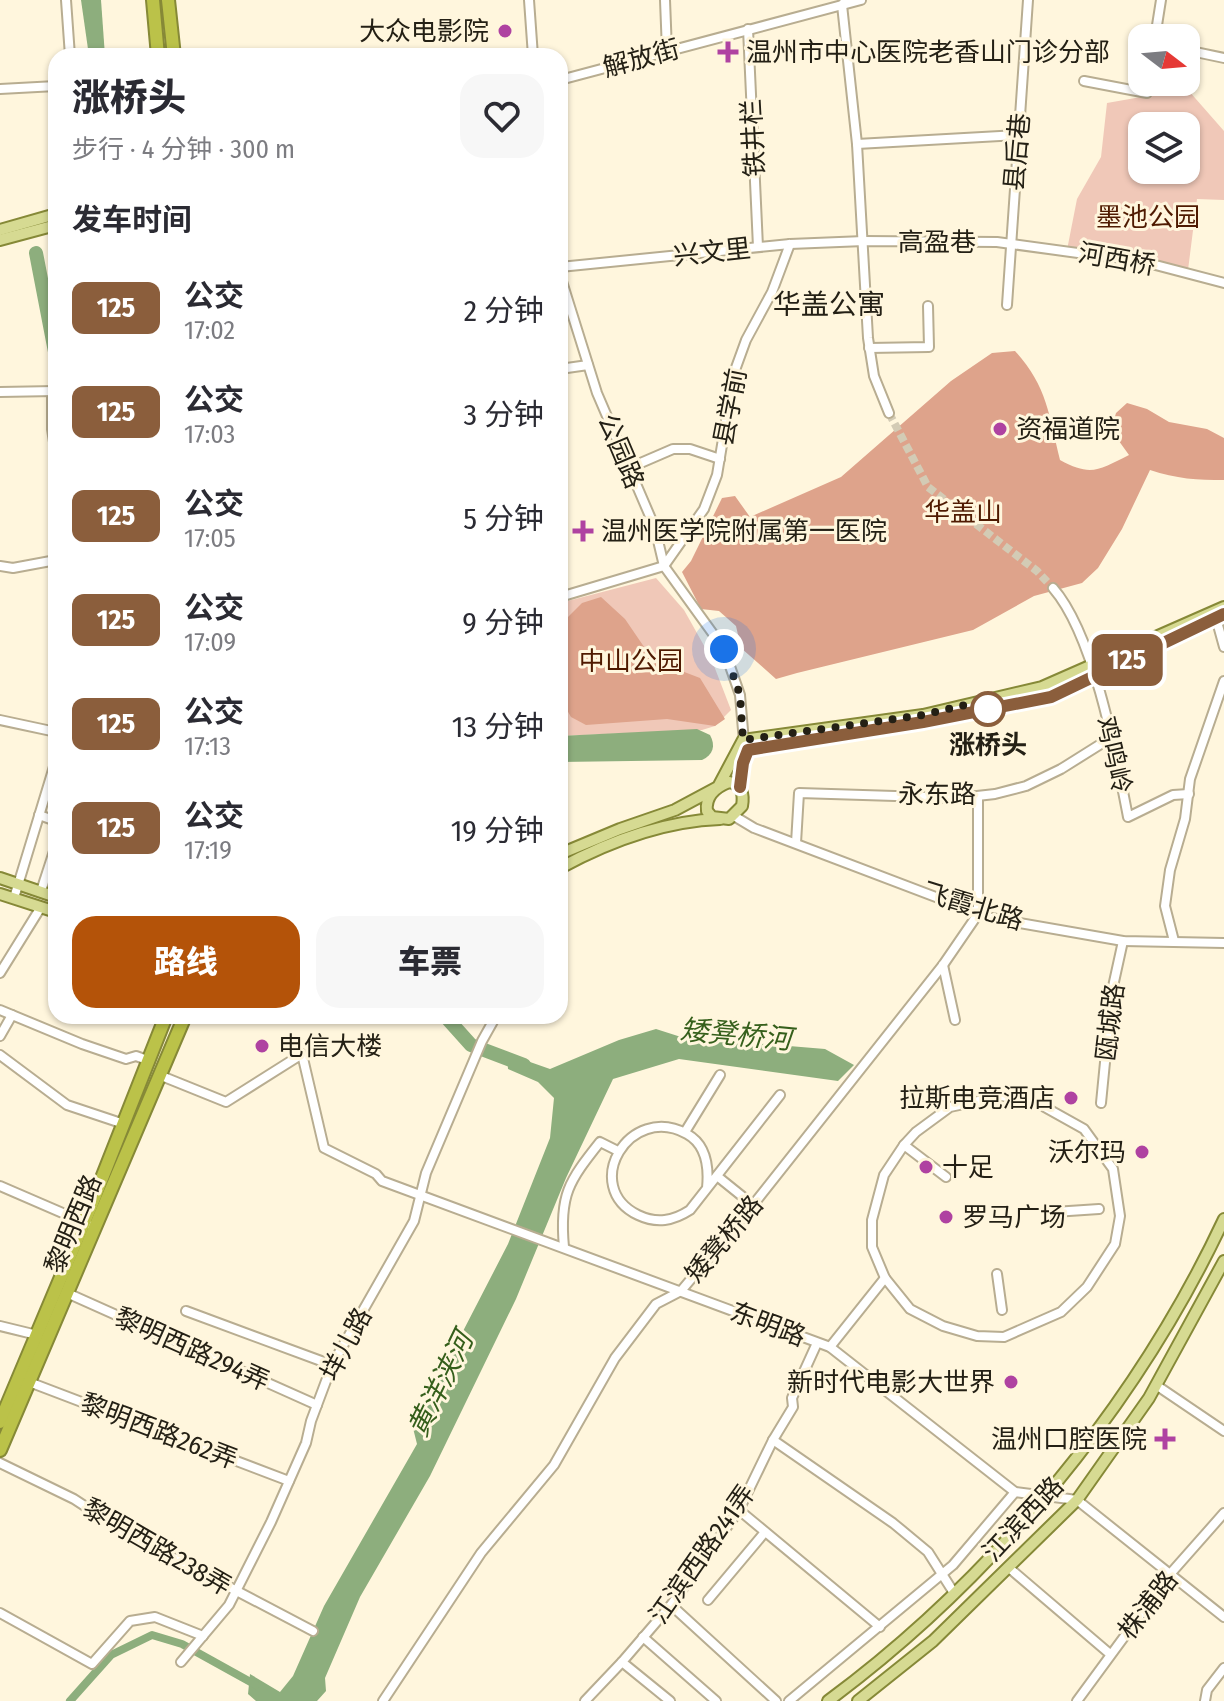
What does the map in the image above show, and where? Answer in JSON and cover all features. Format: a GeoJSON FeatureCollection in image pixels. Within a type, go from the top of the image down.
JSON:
{"type":"FeatureCollection","features":[{"type":"Feature","properties":{"kind":"highway"},"geometry":{"type":"LineString","coordinates":[[153,0],[157,48]]}},
{"type":"Feature","properties":{"kind":"highway"},"geometry":{"type":"LineString","coordinates":[[168,0],[173,48]]}},
{"type":"Feature","properties":{"kind":"highway","name":"黎明西路"},"geometry":{"type":"LineString","coordinates":[[0,1450],[67,1293],[124,1124],[163,1024]]}},
{"type":"Feature","properties":{"kind":"highway","name":"黎明西路"},"geometry":{"type":"LineString","coordinates":[[0,1422],[37,1335],[181,1024]]}},
{"type":"Feature","properties":{"kind":"main road"},"geometry":{"type":"LineString","coordinates":[[0,230],[21,228],[48,219]]}},
{"type":"Feature","properties":{"kind":"main road"},"geometry":{"type":"LineString","coordinates":[[42,223],[48,224]]}},
{"type":"Feature","properties":{"kind":"main road"},"geometry":{"type":"LineString","coordinates":[[0,240],[21,228]]}},
{"type":"Feature","properties":{"kind":"main road"},"geometry":{"type":"LineString","coordinates":[[720,819],[712,817],[706,808],[707,800],[746,745],[923,722],[1051,697],[1092,671],[1224,607]]}},
{"type":"Feature","properties":{"kind":"main road"},"geometry":{"type":"LineString","coordinates":[[1092,671],[1220,616]]}},
{"type":"Feature","properties":{"kind":"main road"},"geometry":{"type":"LineString","coordinates":[[568,864],[600,847],[643,832],[734,816],[743,800],[740,787],[746,745]]}},
{"type":"Feature","properties":{"kind":"main road"},"geometry":{"type":"LineString","coordinates":[[568,851],[675,810],[729,782],[740,787]]}},
{"type":"Feature","properties":{"kind":"main road"},"geometry":{"type":"LineString","coordinates":[[0,878],[48,894]]}},
{"type":"Feature","properties":{"kind":"main road"},"geometry":{"type":"LineString","coordinates":[[0,894],[48,909]]}},
{"type":"Feature","properties":{"kind":"main road","name":"江滨西路"},"geometry":{"type":"LineString","coordinates":[[828,1701],[921,1628],[1068,1470],[1135,1377],[1202,1267],[1224,1219]]}},
{"type":"Feature","properties":{"kind":"main road","name":"江滨西路"},"geometry":{"type":"LineString","coordinates":[[858,1701],[933,1641],[1077,1500],[1156,1385],[1224,1261]]}},
{"type":"Feature","properties":{"kind":"street"},"geometry":{"type":"LineString","coordinates":[[66,0],[69,48]]}},
{"type":"Feature","properties":{"kind":"street"},"geometry":{"type":"LineString","coordinates":[[529,0],[532,48]]}},
{"type":"Feature","properties":{"kind":"street"},"geometry":{"type":"LineString","coordinates":[[665,0],[667,51]]}},
{"type":"Feature","properties":{"kind":"street","name":"解放街"},"geometry":{"type":"LineString","coordinates":[[568,78],[844,2],[861,0]]}},
{"type":"Feature","properties":{"kind":"street","name":"县后巷"},"geometry":{"type":"LineString","coordinates":[[1007,305],[1028,0]]}},
{"type":"Feature","properties":{"kind":"street"},"geometry":{"type":"LineString","coordinates":[[1157,24],[1161,0]]}},
{"type":"Feature","properties":{"kind":"street"},"geometry":{"type":"LineString","coordinates":[[844,2],[857,144],[869,348],[874,376],[889,413]]}},
{"type":"Feature","properties":{"kind":"street","name":"铁井栏"},"geometry":{"type":"LineString","coordinates":[[748,29],[758,247]]}},
{"type":"Feature","properties":{"kind":"street"},"geometry":{"type":"LineString","coordinates":[[1200,53],[1224,58]]}},
{"type":"Feature","properties":{"kind":"street"},"geometry":{"type":"LineString","coordinates":[[1084,81],[1128,89]]}},
{"type":"Feature","properties":{"kind":"street"},"geometry":{"type":"LineString","coordinates":[[0,89],[48,86]]}},
{"type":"Feature","properties":{"kind":"street"},"geometry":{"type":"LineString","coordinates":[[857,144],[1018,135]]}},
{"type":"Feature","properties":{"kind":"street","name":"兴文里"},"geometry":{"type":"LineString","coordinates":[[568,266],[790,244],[864,241]]}},
{"type":"Feature","properties":{"kind":"street","name":"高盈巷"},"geometry":{"type":"LineString","coordinates":[[864,241],[1009,244]]}},
{"type":"Feature","properties":{"kind":"street","name":"县学前"},"geometry":{"type":"LineString","coordinates":[[664,566],[704,509],[717,475],[734,373],[746,340],[772,292],[790,244]]}},
{"type":"Feature","properties":{"kind":"street","name":"河西桥"},"geometry":{"type":"LineString","coordinates":[[1009,244],[1144,262],[1224,283]]}},
{"type":"Feature","properties":{"kind":"street","name":"公园路"},"geometry":{"type":"LineString","coordinates":[[568,301],[597,393],[655,528],[664,566],[724,649],[740,695],[746,745]]}},
{"type":"Feature","properties":{"kind":"street"},"geometry":{"type":"LineString","coordinates":[[869,348],[929,347],[928,306]]}},
{"type":"Feature","properties":{"kind":"street"},"geometry":{"type":"LineString","coordinates":[[568,368],[588,365]]}},
{"type":"Feature","properties":{"kind":"street"},"geometry":{"type":"LineString","coordinates":[[0,392],[48,391]]}},
{"type":"Feature","properties":{"kind":"street"},"geometry":{"type":"LineString","coordinates":[[629,468],[673,449],[690,449],[720,459]]}},
{"type":"Feature","properties":{"kind":"street"},"geometry":{"type":"LineString","coordinates":[[0,566],[13,568],[48,561]]}},
{"type":"Feature","properties":{"kind":"street"},"geometry":{"type":"LineString","coordinates":[[568,595],[664,566]]}},
{"type":"Feature","properties":{"kind":"street","name":"鸡鸣岭"},"geometry":{"type":"LineString","coordinates":[[1053,588],[1067,604],[1092,671],[1112,737],[1128,817],[1173,795],[1189,794]]}},
{"type":"Feature","properties":{"kind":"street"},"geometry":{"type":"LineString","coordinates":[[1220,616],[1224,647]]}},
{"type":"Feature","properties":{"kind":"street"},"geometry":{"type":"LineString","coordinates":[[1174,941],[1165,906],[1170,870],[1185,819],[1190,779],[1224,681]]}},
{"type":"Feature","properties":{"kind":"street"},"geometry":{"type":"LineString","coordinates":[[0,720],[48,730]]}},
{"type":"Feature","properties":{"kind":"street","name":"永东路"},"geometry":{"type":"LineString","coordinates":[[796,843],[799,793],[978,796],[1026,786],[1081,758],[1112,737]]}},
{"type":"Feature","properties":{"kind":"street"},"geometry":{"type":"LineString","coordinates":[[14,898],[48,786]]}},
{"type":"Feature","properties":{"kind":"street"},"geometry":{"type":"LineString","coordinates":[[978,796],[978,914]]}},
{"type":"Feature","properties":{"kind":"street"},"geometry":{"type":"LineString","coordinates":[[39,815],[48,818]]}},
{"type":"Feature","properties":{"kind":"street","name":"飞霞北路"},"geometry":{"type":"LineString","coordinates":[[734,816],[754,828],[978,914],[1123,941],[1224,943]]}},
{"type":"Feature","properties":{"kind":"street"},"geometry":{"type":"LineString","coordinates":[[41,891],[48,870]]}},
{"type":"Feature","properties":{"kind":"street"},"geometry":{"type":"LineString","coordinates":[[0,973],[41,907]]}},
{"type":"Feature","properties":{"kind":"street","name":"矮凳桥路"},"geometry":{"type":"LineString","coordinates":[[383,1701],[481,1553],[554,1465],[615,1358],[656,1304],[681,1291],[753,1205],[943,965],[978,914]]}},
{"type":"Feature","properties":{"kind":"street","name":"瓯城路"},"geometry":{"type":"LineString","coordinates":[[1101,1103],[1112,991],[1123,941]]}},
{"type":"Feature","properties":{"kind":"street"},"geometry":{"type":"LineString","coordinates":[[943,965],[955,1020]]}},
{"type":"Feature","properties":{"kind":"street"},"geometry":{"type":"LineString","coordinates":[[0,1010],[126,1059],[136,1056],[150,1061]]}},
{"type":"Feature","properties":{"kind":"street"},"geometry":{"type":"LineString","coordinates":[[0,1036],[12,1015]]}},
{"type":"Feature","properties":{"kind":"street","name":"垟儿路"},"geometry":{"type":"LineString","coordinates":[[181,1662],[229,1605],[236,1592],[306,1443],[332,1365],[414,1221],[426,1173],[492,1024]]}},
{"type":"Feature","properties":{"kind":"street","name":"东明路"},"geometry":{"type":"LineString","coordinates":[[159,1075],[226,1102],[302,1054],[324,1148],[376,1174],[382,1181],[830,1347],[1015,1492]]}},
{"type":"Feature","properties":{"kind":"street"},"geometry":{"type":"LineString","coordinates":[[0,1055],[67,1105],[124,1124]]}},
{"type":"Feature","properties":{"kind":"street"},"geometry":{"type":"LineString","coordinates":[[685,1132],[720,1075]]}},
{"type":"Feature","properties":{"kind":"street"},"geometry":{"type":"LineString","coordinates":[[707,1188],[709,1171],[705,1155],[695,1139],[685,1132],[668,1127],[648,1128],[634,1134],[618,1151],[612,1184],[617,1199],[631,1212],[648,1220],[677,1218],[690,1210],[780,1095]]}},
{"type":"Feature","properties":{"kind":"street"},"geometry":{"type":"LineString","coordinates":[[1002,1096],[1041,1105],[1084,1129],[1113,1169],[1120,1216],[1115,1244],[1087,1287],[1061,1312],[1004,1337],[977,1336],[943,1326],[910,1309],[885,1278],[872,1247],[872,1220],[884,1175],[904,1145],[950,1107],[1002,1096]]}},
{"type":"Feature","properties":{"kind":"street"},"geometry":{"type":"LineString","coordinates":[[564,1247],[561,1212],[579,1168],[600,1142],[618,1151]]}},
{"type":"Feature","properties":{"kind":"street"},"geometry":{"type":"LineString","coordinates":[[904,1145],[946,1177]]}},
{"type":"Feature","properties":{"kind":"street"},"geometry":{"type":"LineString","coordinates":[[717,1176],[753,1205]]}},
{"type":"Feature","properties":{"kind":"street"},"geometry":{"type":"LineString","coordinates":[[0,1186],[90,1224]]}},
{"type":"Feature","properties":{"kind":"street"},"geometry":{"type":"LineString","coordinates":[[1054,1212],[1099,1209]]}},
{"type":"Feature","properties":{"kind":"street"},"geometry":{"type":"LineString","coordinates":[[997,1274],[1002,1310]]}},
{"type":"Feature","properties":{"kind":"street"},"geometry":{"type":"LineString","coordinates":[[830,1347],[885,1278]]}},
{"type":"Feature","properties":{"kind":"street","name":"黎明西路294弄"},"geometry":{"type":"LineString","coordinates":[[67,1293],[317,1405]]}},
{"type":"Feature","properties":{"kind":"street"},"geometry":{"type":"LineString","coordinates":[[186,1311],[332,1365]]}},
{"type":"Feature","properties":{"kind":"street"},"geometry":{"type":"LineString","coordinates":[[0,1326],[37,1335]]}},
{"type":"Feature","properties":{"kind":"street","name":"江滨西路241弄"},"geometry":{"type":"LineString","coordinates":[[585,1701],[671,1605],[739,1510],[793,1407],[792,1398],[817,1343]]}},
{"type":"Feature","properties":{"kind":"street","name":"黎明西路262弄"},"geometry":{"type":"LineString","coordinates":[[29,1382],[289,1481]]}},
{"type":"Feature","properties":{"kind":"street"},"geometry":{"type":"LineString","coordinates":[[1156,1385],[1224,1431]]}},
{"type":"Feature","properties":{"kind":"street"},"geometry":{"type":"LineString","coordinates":[[773,1440],[893,1523],[928,1552],[954,1593]]}},
{"type":"Feature","properties":{"kind":"street","name":"黎明西路238弄"},"geometry":{"type":"LineString","coordinates":[[0,1463],[74,1499],[126,1533],[313,1631]]}},
{"type":"Feature","properties":{"kind":"street"},"geometry":{"type":"LineString","coordinates":[[789,1701],[953,1565],[1015,1492],[1077,1500],[1224,1617]]}},
{"type":"Feature","properties":{"kind":"street"},"geometry":{"type":"LineString","coordinates":[[739,1510],[880,1627]]}},
{"type":"Feature","properties":{"kind":"street","name":"株浦路"},"geometry":{"type":"LineString","coordinates":[[1077,1701],[1171,1573],[1224,1513]]}},
{"type":"Feature","properties":{"kind":"street"},"geometry":{"type":"LineString","coordinates":[[708,1600],[765,1532]]}},
{"type":"Feature","properties":{"kind":"street"},"geometry":{"type":"LineString","coordinates":[[1008,1567],[1110,1654]]}},
{"type":"Feature","properties":{"kind":"street"},"geometry":{"type":"LineString","coordinates":[[671,1605],[776,1701]]}},
{"type":"Feature","properties":{"kind":"street"},"geometry":{"type":"LineString","coordinates":[[0,1613],[92,1664],[130,1621],[155,1617],[203,1636]]}},
{"type":"Feature","properties":{"kind":"street"},"geometry":{"type":"LineString","coordinates":[[643,1637],[716,1701]]}},
{"type":"Feature","properties":{"kind":"street"},"geometry":{"type":"LineString","coordinates":[[622,1662],[670,1701]]}},
{"type":"Feature","properties":{"kind":"street"},"geometry":{"type":"LineString","coordinates":[[1205,1701],[1207,1690],[1224,1668]]}},
{"type":"Feature","properties":{"kind":"green space","name":"墨池公园"},"geometry":{"type":"Polygon","coordinates":[[[1193,96],[1224,131],[1224,200],[1197,199],[1188,270],[1067,250],[1077,199],[1101,157],[1107,103],[1141,97],[1193,96]]]}},
{"type":"Feature","properties":{"kind":"green space","name":"华盖山"},"geometry":{"type":"Polygon","coordinates":[[[1015,351],[1040,389],[1060,460],[1095,470],[1129,455],[1111,430],[1116,413],[1127,403],[1147,409],[1169,422],[1207,429],[1224,438],[1224,480],[1187,478],[1150,470],[1122,529],[1098,568],[1082,583],[1034,596],[973,630],[776,679],[741,648],[736,626],[719,611],[701,609],[682,572],[691,561],[722,498],[735,496],[750,517],[841,477],[951,381],[992,353],[1015,351]]]}},
{"type":"Feature","properties":{"kind":"green space","name":"中山公园"},"geometry":{"type":"Polygon","coordinates":[[[656,578],[684,610],[711,658],[731,710],[715,726],[702,730],[568,736],[568,601],[656,578]]]}},
{"type":"Feature","properties":{"kind":"green space"},"geometry":{"type":"Polygon","coordinates":[[[601,597],[625,619],[653,660],[700,678],[725,719],[715,726],[667,719],[586,725],[571,717],[568,712],[568,617],[582,603],[601,597]]]}},
{"type":"Feature","properties":{"kind":"water"},"geometry":{"type":"Polygon","coordinates":[[[81,0],[101,0],[104,48],[88,48],[81,0]]]}},
{"type":"Feature","properties":{"kind":"water"},"geometry":{"type":"Polygon","coordinates":[[[697,729],[710,735],[713,746],[711,753],[702,760],[568,762],[568,736],[697,729]]]}},
{"type":"Feature","properties":{"kind":"water"},"geometry":{"type":"Polygon","coordinates":[[[656,1029],[681,1037],[825,1049],[854,1065],[838,1081],[679,1059],[613,1079],[566,1178],[516,1299],[430,1476],[360,1597],[325,1678],[326,1691],[317,1701],[256,1701],[248,1694],[250,1674],[280,1692],[293,1676],[324,1606],[417,1444],[413,1428],[508,1244],[550,1138],[554,1098],[538,1082],[508,1069],[507,1054],[550,1069],[619,1040],[656,1029]]]}},
{"type":"Feature","properties":{"kind":"waterway"},"geometry":{"type":"LineString","coordinates":[[36,253],[48,315]]}},
{"type":"Feature","properties":{"kind":"waterway"},"geometry":{"type":"LineString","coordinates":[[452,1024],[471,1045],[524,1065]]}},
{"type":"Feature","properties":{"kind":"waterway","name":"黄洋浃河"},"geometry":{"type":"LineString","coordinates":[[70,1701],[111,1655],[152,1635],[182,1644],[256,1685]]}},
{"type":"Feature","properties":{"kind":"tunnel"},"geometry":{"type":"LineString","coordinates":[[889,413],[928,487],[1037,571],[1053,588]]}},
{"type":"Feature","properties":{"kind":"bus line","name":"125"},"geometry":{"type":"LineString","coordinates":[[740,787],[748,750],[923,722],[1051,697],[1224,614]]}},
{"type":"Feature","properties":{"kind":"place","name":"大众电影院"},"geometry":{"type":"Point","coordinates":[505,31]}},
{"type":"Feature","properties":{"kind":"place","name":"温州市中心医院老香山门诊分部"},"geometry":{"type":"Point","coordinates":[728,52]}},
{"type":"Feature","properties":{"kind":"place","name":"资福道院"},"geometry":{"type":"Point","coordinates":[1000,429]}},
{"type":"Feature","properties":{"kind":"place","name":"温州医学院附属第一医院"},"geometry":{"type":"Point","coordinates":[583,531]}},
{"type":"Feature","properties":{"kind":"place","name":"涨桥头"},"geometry":{"type":"Point","coordinates":[988,709]}},
{"type":"Feature","properties":{"kind":"place","name":"电信大楼"},"geometry":{"type":"Point","coordinates":[262,1046]}},
{"type":"Feature","properties":{"kind":"place","name":"拉斯电竞酒店"},"geometry":{"type":"Point","coordinates":[1071,1098]}},
{"type":"Feature","properties":{"kind":"place","name":"沃尔玛"},"geometry":{"type":"Point","coordinates":[1142,1152]}},
{"type":"Feature","properties":{"kind":"place","name":"十足"},"geometry":{"type":"Point","coordinates":[926,1167]}},
{"type":"Feature","properties":{"kind":"place","name":"罗马广场"},"geometry":{"type":"Point","coordinates":[946,1217]}},
{"type":"Feature","properties":{"kind":"place","name":"新时代电影大世界"},"geometry":{"type":"Point","coordinates":[1011,1382]}},
{"type":"Feature","properties":{"kind":"place","name":"温州口腔医院"},"geometry":{"type":"Point","coordinates":[1165,1439]}},
{"type":"Feature","properties":{"kind":"district","name":"华盖公寓"},"geometry":{"type":"Point","coordinates":[829,304]}},
{"type":"Feature","properties":{"kind":"route"},"geometry":{"type":"LineString","coordinates":[[724,649],[740,695],[743,740],[923,715],[982,701],[988,709]]}},
{"type":"Feature","properties":{"kind":"water label","name":"矮凳桥河"},"geometry":{"type":"Point","coordinates":[736,1034]}}]}
